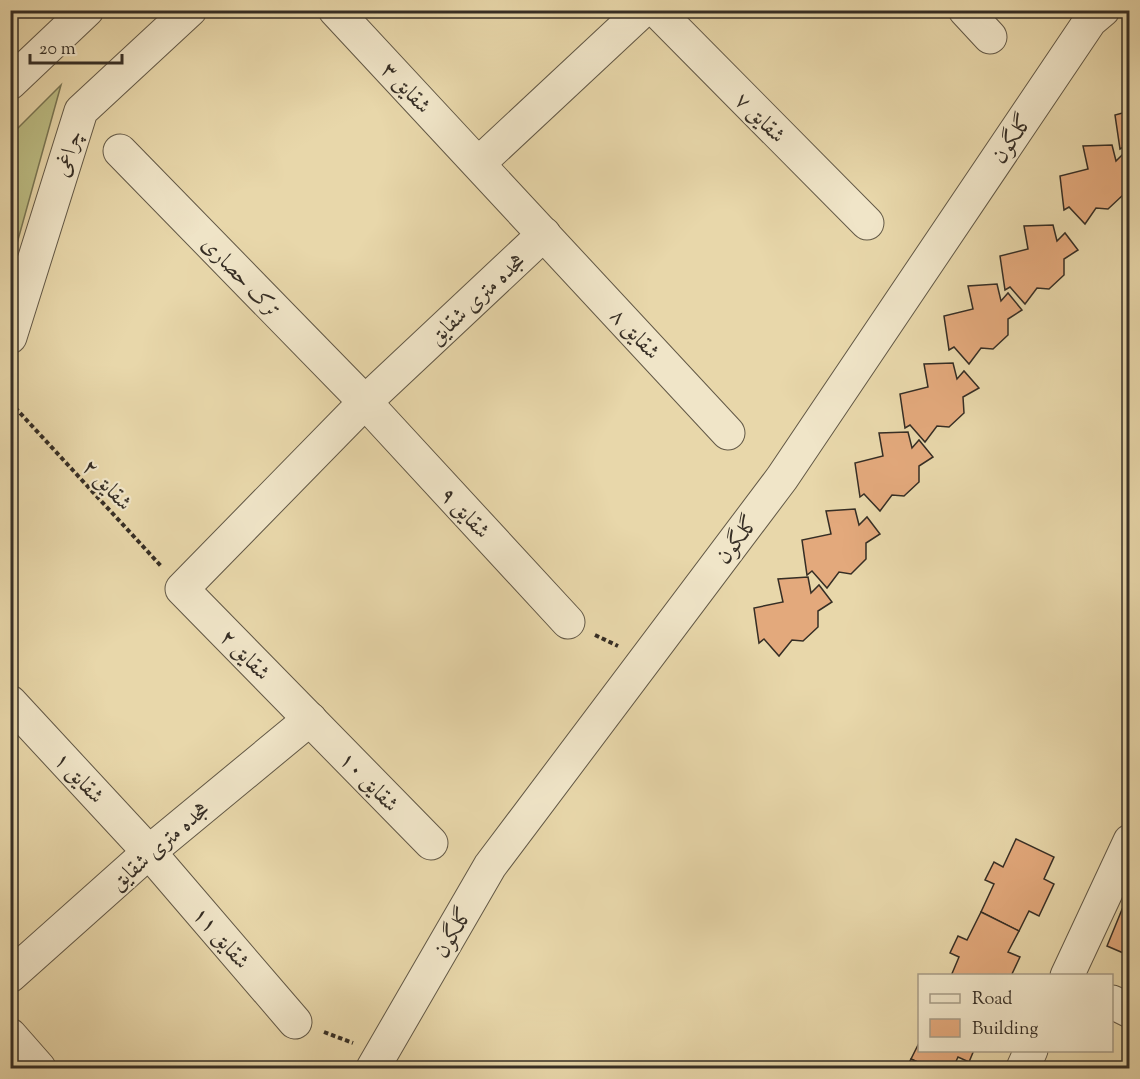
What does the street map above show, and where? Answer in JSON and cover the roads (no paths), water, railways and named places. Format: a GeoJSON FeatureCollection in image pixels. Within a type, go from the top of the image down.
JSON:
{"type":"FeatureCollection","features":[{"type":"Feature","properties":{"kind":"street","name":"چراغی"},"geometry":{"type":"LineString","coordinates":[[10,337],[81,111],[190,10]]}},
{"type":"Feature","properties":{"kind":"street","name":"شقایق ۳"},"geometry":{"type":"LineString","coordinates":[[334,10],[479,163]]}},
{"type":"Feature","properties":{"kind":"street"},"geometry":{"type":"LineString","coordinates":[[479,163],[643,10]]}},
{"type":"Feature","properties":{"kind":"street","name":"شقایق ۷"},"geometry":{"type":"LineString","coordinates":[[656,10],[867,223]]}},
{"type":"Feature","properties":{"kind":"street"},"geometry":{"type":"LineString","coordinates":[[965,10],[990,37]]}},
{"type":"Feature","properties":{"kind":"street","name":"گلگون"},"geometry":{"type":"LineString","coordinates":[[377,1061],[490,866],[782,478],[1090,21],[1103,10]]}},
{"type":"Feature","properties":{"kind":"street"},"geometry":{"type":"LineString","coordinates":[[10,83],[73,14]]}},
{"type":"Feature","properties":{"kind":"street","name":"ترک حصاری"},"geometry":{"type":"LineString","coordinates":[[120,151],[365,402]]}},
{"type":"Feature","properties":{"kind":"street","name":"هجده متری شقایق"},"geometry":{"type":"LineString","coordinates":[[182,589],[365,402],[544,234],[479,163]]}},
{"type":"Feature","properties":{"kind":"street","name":"شقایق ۸"},"geometry":{"type":"LineString","coordinates":[[544,234],[728,433]]}},
{"type":"Feature","properties":{"kind":"street","name":"شقایق ۹"},"geometry":{"type":"LineString","coordinates":[[365,402],[568,622]]}},
{"type":"Feature","properties":{"kind":"street","name":"۲ شقایق"},"geometry":{"type":"LineString","coordinates":[[182,589],[310,719]]}},
{"type":"Feature","properties":{"kind":"street","name":"شقایق ۱"},"geometry":{"type":"LineString","coordinates":[[10,702],[149,852]]}},
{"type":"Feature","properties":{"kind":"street","name":"هجده متری شقایق"},"geometry":{"type":"LineString","coordinates":[[10,976],[149,852],[310,719]]}},
{"type":"Feature","properties":{"kind":"street","name":"شقایق ۱۰"},"geometry":{"type":"LineString","coordinates":[[310,719],[431,843]]}},
{"type":"Feature","properties":{"kind":"street"},"geometry":{"type":"LineString","coordinates":[[1067,974],[1130,841]]}},
{"type":"Feature","properties":{"kind":"street","name":"شقایق ۱۱"},"geometry":{"type":"LineString","coordinates":[[149,852],[296,1022]]}},
{"type":"Feature","properties":{"kind":"street"},"geometry":{"type":"LineString","coordinates":[[1113,1002],[1130,1011]]}},
{"type":"Feature","properties":{"kind":"street"},"geometry":{"type":"LineString","coordinates":[[10,1035],[39,1068]]}},
{"type":"Feature","properties":{"kind":"street"},"geometry":{"type":"LineString","coordinates":[[1023,1068],[1030,1052]]}}]}
